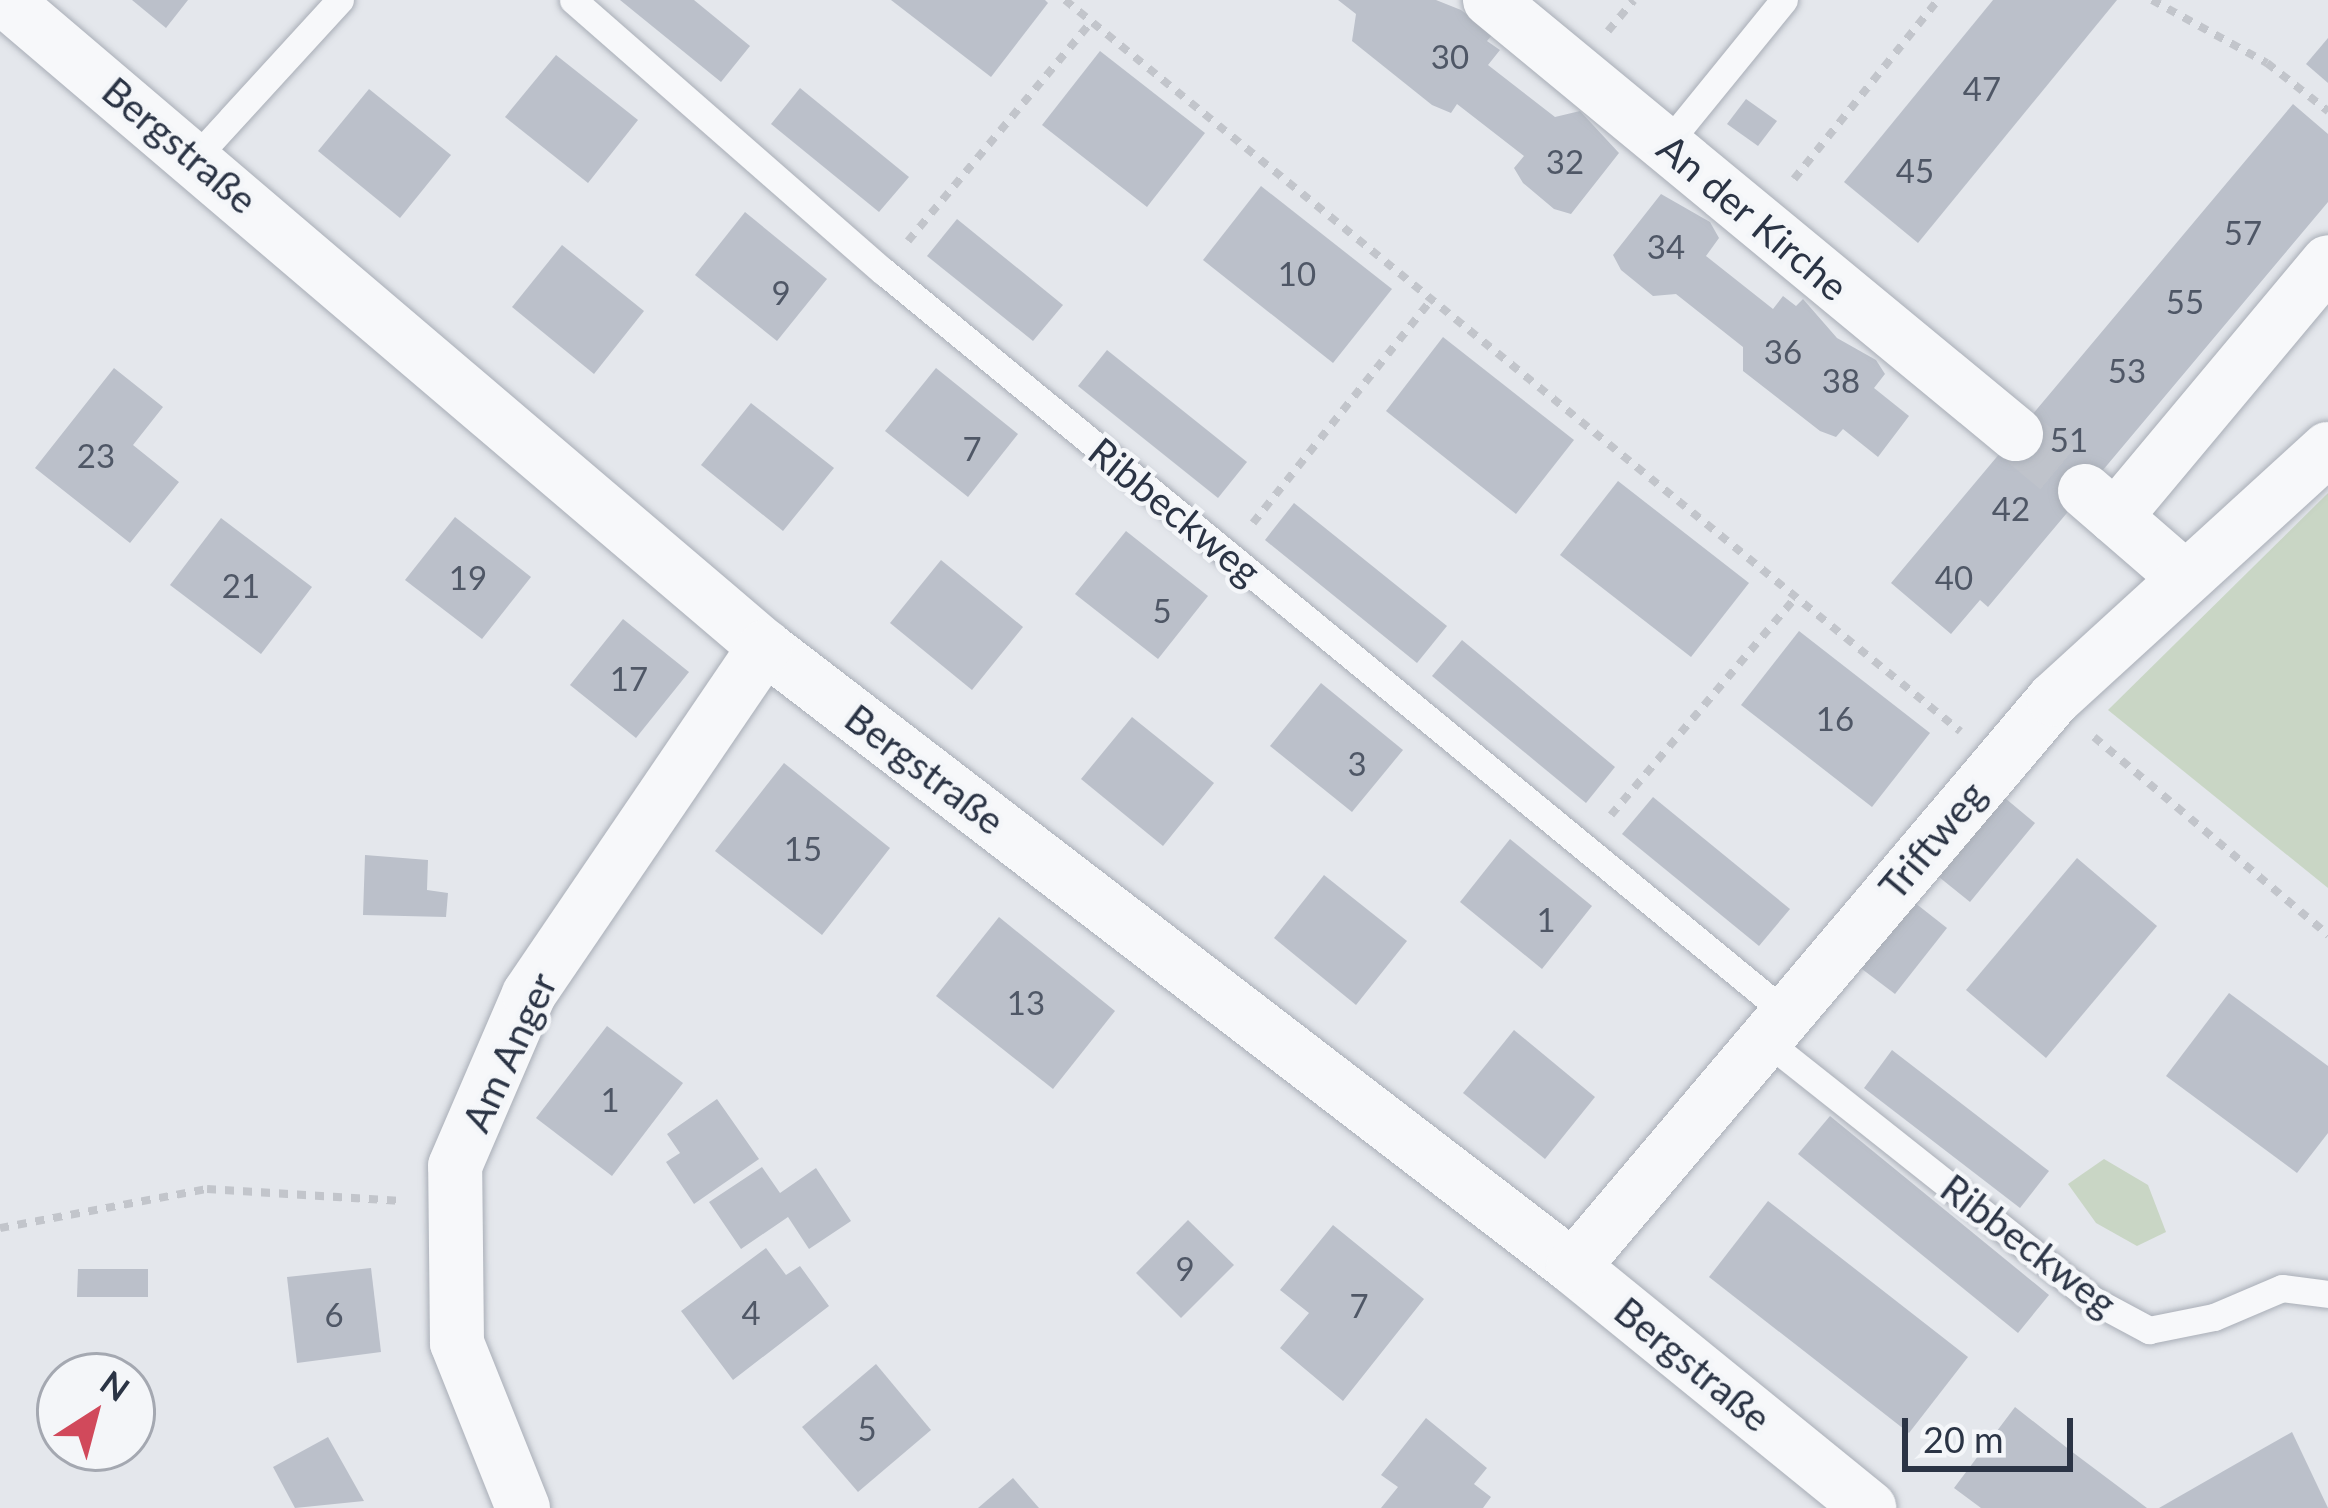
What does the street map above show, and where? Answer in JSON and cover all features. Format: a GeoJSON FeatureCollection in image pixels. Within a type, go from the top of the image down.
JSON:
{"type":"FeatureCollection","features":[{"type":"Feature","properties":{"kind":"street","name":"Bergstraße"},"geometry":{"type":"LineString","coordinates":[[4,0],[196,157],[765,647],[1574,1267],[1870,1508]]}},
{"type":"Feature","properties":{"kind":"street","name":"An der Kirche"},"geometry":{"type":"LineString","coordinates":[[1490,0],[2016,434]]}},
{"type":"Feature","properties":{"kind":"street"},"geometry":{"type":"LineString","coordinates":[[2183,576],[2100,504],[2328,262]]}},
{"type":"Feature","properties":{"kind":"street","name":"Triftweg"},"geometry":{"type":"LineString","coordinates":[[1574,1267],[2054,699],[2328,448]]}},
{"type":"Feature","properties":{"kind":"street","name":"Am Anger"},"geometry":{"type":"LineString","coordinates":[[523,1508],[458,1343],[455,1166],[529,994],[765,647]]}},
{"type":"Feature","properties":{"kind":"lane"},"geometry":{"type":"LineString","coordinates":[[196,157],[340,0]]}},
{"type":"Feature","properties":{"kind":"lane","name":"Ribbeckweg"},"geometry":{"type":"LineString","coordinates":[[573,0],[883,271],[1584,848],[1776,1026],[2093,1300],[2149,1330],[2282,1288],[2328,1294]]}},
{"type":"Feature","properties":{"kind":"lane"},"geometry":{"type":"LineString","coordinates":[[1666,145],[1784,0]]}},
{"type":"Feature","properties":{"kind":"path"},"geometry":{"type":"LineString","coordinates":[[1066,0],[1999,762]]}},
{"type":"Feature","properties":{"kind":"path"},"geometry":{"type":"LineString","coordinates":[[1760,222],[1938,0]]}},
{"type":"Feature","properties":{"kind":"path"},"geometry":{"type":"LineString","coordinates":[[2152,0],[2267,63],[2328,111]]}},
{"type":"Feature","properties":{"kind":"path"},"geometry":{"type":"LineString","coordinates":[[883,271],[1092,22]]}},
{"type":"Feature","properties":{"kind":"path"},"geometry":{"type":"LineString","coordinates":[[1227,554],[1432,299]]}},
{"type":"Feature","properties":{"kind":"path"},"geometry":{"type":"LineString","coordinates":[[1584,848],[1796,597]]}},
{"type":"Feature","properties":{"kind":"path"},"geometry":{"type":"LineString","coordinates":[[2054,699],[2328,934]]}},
{"type":"Feature","properties":{"kind":"path"},"geometry":{"type":"LineString","coordinates":[[0,1228],[207,1190],[456,1204]]}},
{"type":"Feature","properties":{"kind":"green space"},"geometry":{"type":"Polygon","coordinates":[[[2328,493],[2328,888],[2108,710],[2328,493]]]}},
{"type":"Feature","properties":{"kind":"green space"},"geometry":{"type":"Polygon","coordinates":[[[2104,1159],[2148,1185],[2166,1232],[2137,1246],[2096,1223],[2068,1184],[2104,1159]]]}},
{"type":"Feature","properties":{"kind":"building"},"geometry":{"type":"Polygon","coordinates":[[[132,0],[188,0],[166,28],[132,0]]]}},
{"type":"Feature","properties":{"kind":"building"},"geometry":{"type":"Polygon","coordinates":[[[620,0],[694,0],[750,46],[721,82],[620,0]]]}},
{"type":"Feature","properties":{"kind":"building"},"geometry":{"type":"Polygon","coordinates":[[[891,0],[1045,0],[1048,3],[991,77],[891,0]]]}},
{"type":"Feature","properties":{"kind":"building"},"geometry":{"type":"Polygon","coordinates":[[[1338,0],[1436,0],[1461,10],[1493,34],[1487,41],[1500,50],[1488,65],[1555,117],[1580,111],[1619,153],[1571,214],[1554,209],[1523,183],[1514,168],[1524,156],[1457,104],[1451,113],[1432,105],[1352,41],[1356,14],[1338,0]]]}},
{"type":"Feature","properties":{"kind":"building"},"geometry":{"type":"Polygon","coordinates":[[[1993,0],[2117,0],[1918,243],[1844,182],[1993,0]]]}},
{"type":"Feature","properties":{"kind":"building"},"geometry":{"type":"Polygon","coordinates":[[[2328,38],[2328,83],[2306,64],[2328,38]]]}},
{"type":"Feature","properties":{"kind":"building"},"geometry":{"type":"Polygon","coordinates":[[[1100,51],[1205,133],[1147,207],[1042,125],[1100,51]]]}},
{"type":"Feature","properties":{"kind":"building"},"geometry":{"type":"Polygon","coordinates":[[[556,55],[638,120],[588,183],[505,117],[556,55]]]}},
{"type":"Feature","properties":{"kind":"building"},"geometry":{"type":"Polygon","coordinates":[[[800,88],[909,177],[879,212],[771,124],[800,88]]]}},
{"type":"Feature","properties":{"kind":"building"},"geometry":{"type":"Polygon","coordinates":[[[369,89],[451,155],[400,218],[318,151],[369,89]]]}},
{"type":"Feature","properties":{"kind":"building"},"geometry":{"type":"Polygon","coordinates":[[[1746,99],[1777,121],[1758,146],[1727,124],[1746,99]]]}},
{"type":"Feature","properties":{"kind":"building"},"geometry":{"type":"Polygon","coordinates":[[[2293,104],[2328,134],[2328,202],[1988,607],[1980,600],[1951,634],[1891,583],[2293,104]]]}},
{"type":"Feature","properties":{"kind":"building"},"geometry":{"type":"Polygon","coordinates":[[[1261,186],[1392,289],[1333,363],[1203,260],[1261,186]]]}},
{"type":"Feature","properties":{"kind":"building"},"geometry":{"type":"Polygon","coordinates":[[[1661,194],[1710,222],[1719,238],[1706,256],[1773,309],[1783,296],[1796,306],[1803,299],[1837,338],[1876,360],[1885,374],[1874,388],[1909,416],[1878,457],[1843,429],[1836,437],[1820,431],[1743,371],[1743,347],[1676,294],[1653,296],[1621,270],[1613,255],[1661,194]]]}},
{"type":"Feature","properties":{"kind":"building"},"geometry":{"type":"Polygon","coordinates":[[[745,212],[827,279],[777,341],[695,275],[745,212]]]}},
{"type":"Feature","properties":{"kind":"building"},"geometry":{"type":"Polygon","coordinates":[[[957,219],[1063,305],[1033,341],[927,256],[957,219]]]}},
{"type":"Feature","properties":{"kind":"building"},"geometry":{"type":"Polygon","coordinates":[[[562,245],[644,311],[594,374],[512,307],[562,245]]]}},
{"type":"Feature","properties":{"kind":"building"},"geometry":{"type":"Polygon","coordinates":[[[1443,337],[1574,440],[1516,514],[1386,411],[1443,337]]]}},
{"type":"Feature","properties":{"kind":"building"},"geometry":{"type":"Polygon","coordinates":[[[1107,350],[1247,462],[1218,498],[1078,386],[1107,350]]]}},
{"type":"Feature","properties":{"kind":"building"},"geometry":{"type":"Polygon","coordinates":[[[114,368],[163,407],[133,445],[179,482],[130,543],[35,468],[114,368]]]}},
{"type":"Feature","properties":{"kind":"building"},"geometry":{"type":"Polygon","coordinates":[[[936,368],[1018,434],[968,497],[885,431],[936,368]]]}},
{"type":"Feature","properties":{"kind":"building"},"geometry":{"type":"Polygon","coordinates":[[[751,403],[834,468],[783,531],[701,465],[751,403]]]}},
{"type":"Feature","properties":{"kind":"building"},"geometry":{"type":"Polygon","coordinates":[[[1618,481],[1749,583],[1691,657],[1560,555],[1618,481]]]}},
{"type":"Feature","properties":{"kind":"building"},"geometry":{"type":"Polygon","coordinates":[[[1294,503],[1447,626],[1417,663],[1265,540],[1294,503]]]}},
{"type":"Feature","properties":{"kind":"building"},"geometry":{"type":"Polygon","coordinates":[[[455,517],[531,577],[482,639],[405,580],[455,517]]]}},
{"type":"Feature","properties":{"kind":"building"},"geometry":{"type":"Polygon","coordinates":[[[221,518],[312,587],[261,654],[170,585],[221,518]]]}},
{"type":"Feature","properties":{"kind":"building"},"geometry":{"type":"Polygon","coordinates":[[[1126,531],[1208,596],[1158,659],[1075,594],[1126,531]]]}},
{"type":"Feature","properties":{"kind":"building"},"geometry":{"type":"Polygon","coordinates":[[[941,560],[1023,627],[972,690],[890,623],[941,560]]]}},
{"type":"Feature","properties":{"kind":"building"},"geometry":{"type":"Polygon","coordinates":[[[623,619],[689,672],[636,738],[570,685],[623,619]]]}},
{"type":"Feature","properties":{"kind":"building"},"geometry":{"type":"Polygon","coordinates":[[[1799,631],[1930,733],[1872,807],[1741,705],[1799,631]]]}},
{"type":"Feature","properties":{"kind":"building"},"geometry":{"type":"Polygon","coordinates":[[[1462,640],[1615,767],[1586,803],[1432,676],[1462,640]]]}},
{"type":"Feature","properties":{"kind":"building"},"geometry":{"type":"Polygon","coordinates":[[[1321,683],[1403,750],[1352,812],[1270,746],[1321,683]]]}},
{"type":"Feature","properties":{"kind":"building"},"geometry":{"type":"Polygon","coordinates":[[[1132,717],[1214,783],[1163,846],[1081,779],[1132,717]]]}},
{"type":"Feature","properties":{"kind":"building"},"geometry":{"type":"Polygon","coordinates":[[[784,763],[890,848],[822,935],[715,851],[784,763]]]}},
{"type":"Feature","properties":{"kind":"building"},"geometry":{"type":"Polygon","coordinates":[[[1999,793],[2035,823],[1970,902],[1934,873],[1999,793]]]}},
{"type":"Feature","properties":{"kind":"building"},"geometry":{"type":"Polygon","coordinates":[[[1653,797],[1790,909],[1759,946],[1622,834],[1653,797]]]}},
{"type":"Feature","properties":{"kind":"building"},"geometry":{"type":"Polygon","coordinates":[[[1510,839],[1592,906],[1542,969],[1460,902],[1510,839]]]}},
{"type":"Feature","properties":{"kind":"building"},"geometry":{"type":"Polygon","coordinates":[[[365,855],[428,860],[427,890],[448,893],[446,917],[363,915],[365,855]]]}},
{"type":"Feature","properties":{"kind":"building"},"geometry":{"type":"Polygon","coordinates":[[[2077,858],[2157,926],[2046,1058],[1966,990],[2077,858]]]}},
{"type":"Feature","properties":{"kind":"building"},"geometry":{"type":"Polygon","coordinates":[[[1324,875],[1407,941],[1356,1005],[1274,938],[1324,875]]]}},
{"type":"Feature","properties":{"kind":"building"},"geometry":{"type":"Polygon","coordinates":[[[1910,899],[1947,928],[1895,994],[1858,966],[1910,899]]]}},
{"type":"Feature","properties":{"kind":"building"},"geometry":{"type":"Polygon","coordinates":[[[999,917],[1115,1011],[1053,1089],[936,996],[999,917]]]}},
{"type":"Feature","properties":{"kind":"building"},"geometry":{"type":"Polygon","coordinates":[[[2229,993],[2328,1066],[2328,1133],[2297,1173],[2166,1076],[2229,993]]]}},
{"type":"Feature","properties":{"kind":"building"},"geometry":{"type":"Polygon","coordinates":[[[607,1026],[683,1083],[612,1176],[536,1118],[607,1026]]]}},
{"type":"Feature","properties":{"kind":"building"},"geometry":{"type":"Polygon","coordinates":[[[1514,1030],[1595,1097],[1545,1159],[1463,1093],[1514,1030]]]}},
{"type":"Feature","properties":{"kind":"building"},"geometry":{"type":"Polygon","coordinates":[[[1892,1050],[2049,1171],[2020,1208],[1864,1088],[1892,1050]]]}},
{"type":"Feature","properties":{"kind":"building"},"geometry":{"type":"Polygon","coordinates":[[[717,1099],[759,1159],[694,1204],[666,1162],[680,1153],[667,1134],[717,1099]]]}},
{"type":"Feature","properties":{"kind":"building"},"geometry":{"type":"Polygon","coordinates":[[[1830,1116],[2049,1295],[2018,1333],[1798,1154],[1830,1116]]]}},
{"type":"Feature","properties":{"kind":"building"},"geometry":{"type":"Polygon","coordinates":[[[762,1167],[780,1193],[816,1168],[851,1221],[809,1249],[788,1217],[741,1249],[709,1202],[762,1167]]]}},
{"type":"Feature","properties":{"kind":"building"},"geometry":{"type":"Polygon","coordinates":[[[1768,1201],[1968,1357],[1909,1433],[1709,1277],[1768,1201]]]}},
{"type":"Feature","properties":{"kind":"building"},"geometry":{"type":"Polygon","coordinates":[[[1188,1220],[1234,1265],[1181,1318],[1136,1273],[1188,1220]]]}},
{"type":"Feature","properties":{"kind":"building"},"geometry":{"type":"Polygon","coordinates":[[[1333,1225],[1424,1299],[1343,1401],[1280,1348],[1309,1313],[1280,1290],[1333,1225]]]}},
{"type":"Feature","properties":{"kind":"building"},"geometry":{"type":"Polygon","coordinates":[[[766,1248],[786,1275],[800,1266],[829,1306],[733,1380],[681,1311],[766,1248]]]}},
{"type":"Feature","properties":{"kind":"building"},"geometry":{"type":"Polygon","coordinates":[[[371,1268],[381,1352],[297,1363],[287,1277],[371,1268]]]}},
{"type":"Feature","properties":{"kind":"building"},"geometry":{"type":"Polygon","coordinates":[[[78,1269],[148,1269],[148,1297],[77,1297],[78,1269]]]}},
{"type":"Feature","properties":{"kind":"building"},"geometry":{"type":"Polygon","coordinates":[[[876,1364],[931,1430],[858,1492],[802,1427],[876,1364]]]}},
{"type":"Feature","properties":{"kind":"building"},"geometry":{"type":"Polygon","coordinates":[[[2015,1407],[2147,1508],[1981,1508],[1954,1488],[2015,1407]]]}},
{"type":"Feature","properties":{"kind":"building"},"geometry":{"type":"Polygon","coordinates":[[[1426,1418],[1487,1468],[1474,1484],[1491,1497],[1483,1508],[1381,1508],[1398,1487],[1381,1475],[1426,1418]]]}},
{"type":"Feature","properties":{"kind":"building"},"geometry":{"type":"Polygon","coordinates":[[[2292,1432],[2328,1508],[2159,1508],[2262,1449],[2292,1432]]]}},
{"type":"Feature","properties":{"kind":"building"},"geometry":{"type":"Polygon","coordinates":[[[328,1437],[364,1501],[295,1508],[273,1467],[328,1437]]]}},
{"type":"Feature","properties":{"kind":"building"},"geometry":{"type":"Polygon","coordinates":[[[1013,1478],[1039,1508],[978,1508],[1013,1478]]]}},
{"type":"Feature","properties":{"kind":"tunnel"},"geometry":{"type":"LineString","coordinates":[[2016,434],[2085,491]]}}]}
